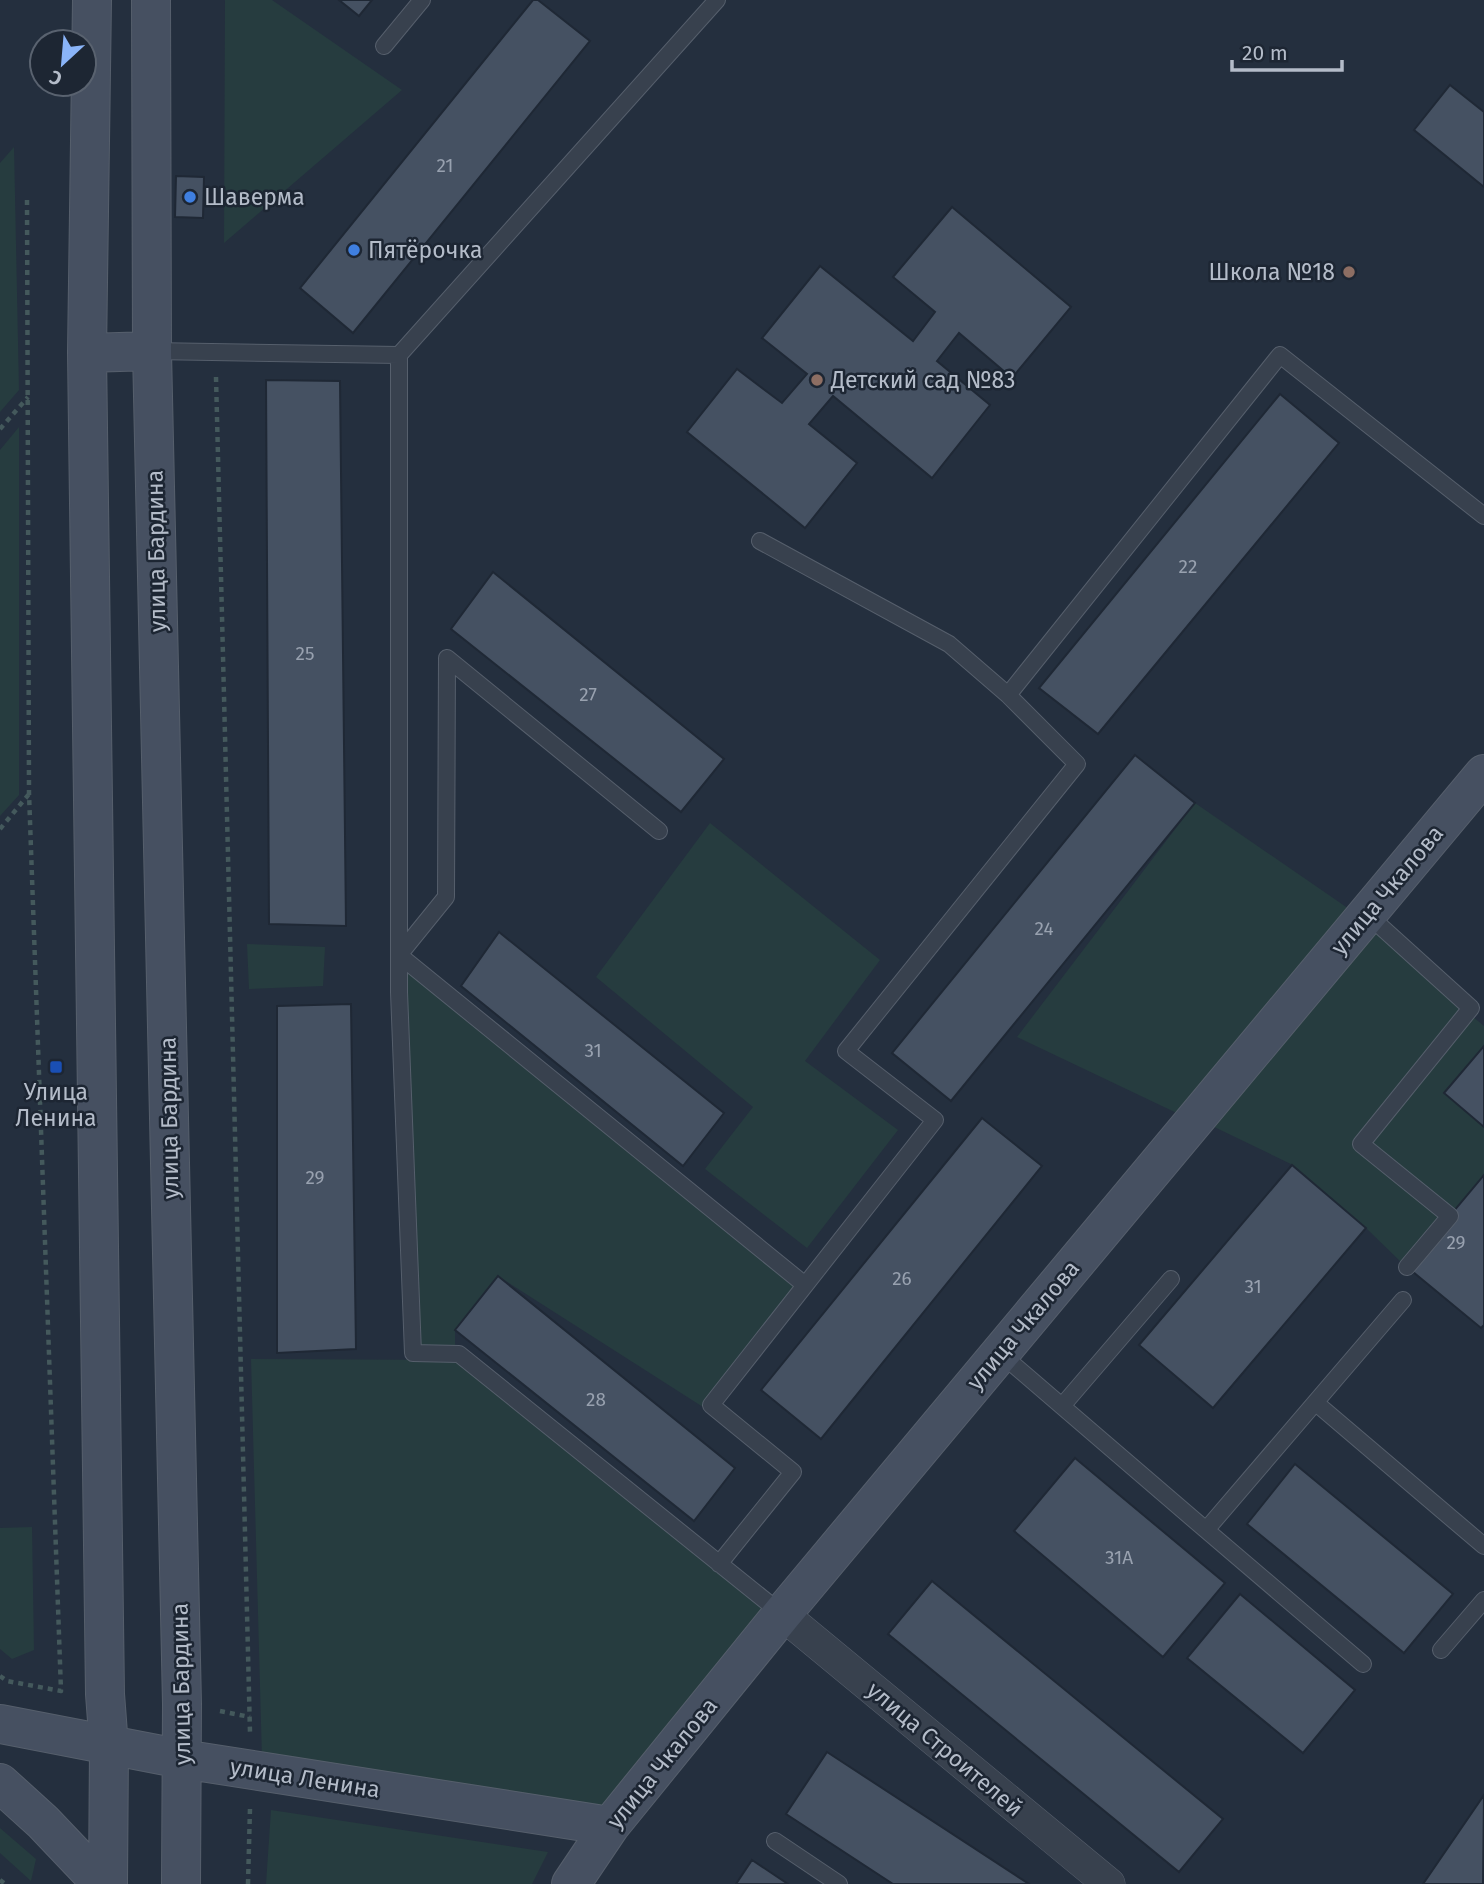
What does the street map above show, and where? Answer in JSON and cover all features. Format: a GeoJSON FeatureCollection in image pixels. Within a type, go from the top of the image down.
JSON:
{"type":"FeatureCollection","features":[{"type":"Feature","properties":{"kind":"main road"},"geometry":{"type":"LineString","coordinates":[[92,0],[87,353],[105,1694],[109,1747],[108,1884]]}},
{"type":"Feature","properties":{"kind":"main road","name":"улица Бардина"},"geometry":{"type":"LineString","coordinates":[[151,0],[152,351],[182,1759],[181,1884]]}},
{"type":"Feature","properties":{"kind":"main road"},"geometry":{"type":"LineString","coordinates":[[87,353],[152,351]]}},
{"type":"Feature","properties":{"kind":"main road","name":"улица Чкалова"},"geometry":{"type":"LineString","coordinates":[[581,1877],[610,1826],[782,1614],[1484,774]]}},
{"type":"Feature","properties":{"kind":"main road","name":"улица Ленина"},"geometry":{"type":"LineString","coordinates":[[0,1724],[109,1747],[610,1826]]}},
{"type":"Feature","properties":{"kind":"main road"},"geometry":{"type":"LineString","coordinates":[[0,1783],[43,1822],[102,1884]]}},
{"type":"Feature","properties":{"kind":"street","name":"улица Строителей"},"geometry":{"type":"LineString","coordinates":[[782,1614],[1109,1884]]}},
{"type":"Feature","properties":{"kind":"lane"},"geometry":{"type":"LineString","coordinates":[[384,46],[422,0]]}},
{"type":"Feature","properties":{"kind":"lane"},"geometry":{"type":"LineString","coordinates":[[694,0],[712,5],[399,355],[399,955],[413,1353],[460,1354],[782,1614]]}},
{"type":"Feature","properties":{"kind":"lane"},"geometry":{"type":"LineString","coordinates":[[152,351],[399,355]]}},
{"type":"Feature","properties":{"kind":"lane"},"geometry":{"type":"LineString","coordinates":[[1008,695],[1280,355],[1484,516]]}},
{"type":"Feature","properties":{"kind":"lane"},"geometry":{"type":"LineString","coordinates":[[719,1564],[793,1472],[711,1405],[935,1120],[846,1051],[1077,764],[1008,695],[949,644],[760,541]]}},
{"type":"Feature","properties":{"kind":"lane"},"geometry":{"type":"LineString","coordinates":[[399,955],[446,897],[447,659],[659,831]]}},
{"type":"Feature","properties":{"kind":"lane"},"geometry":{"type":"LineString","coordinates":[[1367,914],[1478,1013],[1362,1143],[1450,1216],[1408,1268]]}},
{"type":"Feature","properties":{"kind":"lane"},"geometry":{"type":"LineString","coordinates":[[399,955],[805,1285]]}},
{"type":"Feature","properties":{"kind":"lane"},"geometry":{"type":"LineString","coordinates":[[1062,1406],[1171,1279]]}},
{"type":"Feature","properties":{"kind":"lane"},"geometry":{"type":"LineString","coordinates":[[1206,1530],[1404,1300]]}},
{"type":"Feature","properties":{"kind":"lane"},"geometry":{"type":"LineString","coordinates":[[1000,1353],[1363,1664]]}},
{"type":"Feature","properties":{"kind":"lane"},"geometry":{"type":"LineString","coordinates":[[1316,1403],[1484,1546]]}},
{"type":"Feature","properties":{"kind":"lane"},"geometry":{"type":"LineString","coordinates":[[1441,1650],[1484,1600]]}},
{"type":"Feature","properties":{"kind":"lane"},"geometry":{"type":"LineString","coordinates":[[775,1841],[839,1884]]}},
{"type":"Feature","properties":{"kind":"path"},"geometry":{"type":"LineString","coordinates":[[0,1675],[7,1681],[61,1691],[29,793],[27,198]]}},
{"type":"Feature","properties":{"kind":"path"},"geometry":{"type":"LineString","coordinates":[[216,352],[251,1770],[247,1884]]}},
{"type":"Feature","properties":{"kind":"path"},"geometry":{"type":"LineString","coordinates":[[0,429],[28,396]]}},
{"type":"Feature","properties":{"kind":"path"},"geometry":{"type":"LineString","coordinates":[[0,829],[29,793]]}},
{"type":"Feature","properties":{"kind":"path"},"geometry":{"type":"LineString","coordinates":[[0,1880],[5,1884]]}},
{"type":"Feature","properties":{"kind":"green space"},"geometry":{"type":"Polygon","coordinates":[[[225,0],[272,0],[402,90],[224,243],[225,0]]]}},
{"type":"Feature","properties":{"kind":"green space"},"geometry":{"type":"Polygon","coordinates":[[[14,147],[19,390],[0,412],[0,163],[14,147]]]}},
{"type":"Feature","properties":{"kind":"green space"},"geometry":{"type":"Polygon","coordinates":[[[19,427],[19,795],[0,816],[0,450],[19,427]]]}},
{"type":"Feature","properties":{"kind":"green space"},"geometry":{"type":"Polygon","coordinates":[[[1195,803],[1352,911],[1183,1116],[1017,1037],[1195,803]]]}},
{"type":"Feature","properties":{"kind":"green space"},"geometry":{"type":"Polygon","coordinates":[[[710,823],[880,960],[805,1061],[898,1130],[807,1248],[705,1169],[753,1107],[596,977],[710,823]]]}},
{"type":"Feature","properties":{"kind":"green space"},"geometry":{"type":"Polygon","coordinates":[[[1371,927],[1463,1008],[1354,1145],[1442,1217],[1402,1263],[1293,1165],[1208,1124],[1371,927]]]}},
{"type":"Feature","properties":{"kind":"green space"},"geometry":{"type":"Polygon","coordinates":[[[247,944],[325,947],[323,986],[249,989],[247,944]]]}},
{"type":"Feature","properties":{"kind":"green space"},"geometry":{"type":"Polygon","coordinates":[[[405,967],[797,1285],[703,1407],[498,1276],[455,1330],[455,1348],[418,1347],[405,967]]]}},
{"type":"Feature","properties":{"kind":"green space"},"geometry":{"type":"Polygon","coordinates":[[[1472,1016],[1484,1026],[1484,1046],[1444,1092],[1484,1127],[1484,1175],[1453,1212],[1371,1143],[1472,1016]]]}},
{"type":"Feature","properties":{"kind":"green space"},"geometry":{"type":"Polygon","coordinates":[[[251,1359],[457,1360],[768,1612],[605,1813],[262,1759],[251,1359]]]}},
{"type":"Feature","properties":{"kind":"green space"},"geometry":{"type":"Polygon","coordinates":[[[32,1527],[34,1650],[12,1659],[0,1649],[0,1528],[32,1527]]]}},
{"type":"Feature","properties":{"kind":"green space"},"geometry":{"type":"Polygon","coordinates":[[[271,1810],[548,1852],[532,1884],[266,1884],[271,1810]]]}},
{"type":"Feature","properties":{"kind":"green space"},"geometry":{"type":"Polygon","coordinates":[[[0,1828],[36,1859],[31,1881],[0,1853],[0,1828]]]}},
{"type":"Feature","properties":{"kind":"building"},"geometry":{"type":"Polygon","coordinates":[[[339,0],[372,0],[359,16],[339,0]]]}},
{"type":"Feature","properties":{"kind":"building"},"geometry":{"type":"Polygon","coordinates":[[[533,0],[538,0],[590,41],[353,333],[300,288],[533,0]]]}},
{"type":"Feature","properties":{"kind":"building"},"geometry":{"type":"Polygon","coordinates":[[[1450,85],[1484,112],[1484,187],[1414,130],[1450,85]]]}},
{"type":"Feature","properties":{"kind":"building","name":"Шаверма"},"geometry":{"type":"Polygon","coordinates":[[[176,176],[204,177],[203,218],[175,217],[176,176]]]}},
{"type":"Feature","properties":{"kind":"building"},"geometry":{"type":"Polygon","coordinates":[[[952,207],[1071,307],[1012,378],[959,333],[937,361],[990,405],[932,478],[833,396],[809,424],[857,463],[805,528],[687,432],[737,369],[782,403],[807,374],[762,338],[820,266],[913,341],[935,312],[893,277],[952,207]]]}},
{"type":"Feature","properties":{"kind":"building"},"geometry":{"type":"Polygon","coordinates":[[[266,380],[340,381],[346,926],[269,924],[266,380]]]}},
{"type":"Feature","properties":{"kind":"building"},"geometry":{"type":"Polygon","coordinates":[[[1280,394],[1339,443],[1098,734],[1039,688],[1280,394]]]}},
{"type":"Feature","properties":{"kind":"building"},"geometry":{"type":"Polygon","coordinates":[[[493,572],[724,759],[681,812],[451,629],[493,572]]]}},
{"type":"Feature","properties":{"kind":"building"},"geometry":{"type":"Polygon","coordinates":[[[1135,755],[1195,803],[951,1101],[892,1053],[1135,755]]]}},
{"type":"Feature","properties":{"kind":"building"},"geometry":{"type":"Polygon","coordinates":[[[499,932],[724,1113],[683,1166],[461,986],[499,932]]]}},
{"type":"Feature","properties":{"kind":"building"},"geometry":{"type":"Polygon","coordinates":[[[351,1004],[356,1349],[277,1353],[277,1006],[351,1004]]]}},
{"type":"Feature","properties":{"kind":"building"},"geometry":{"type":"Polygon","coordinates":[[[1484,1046],[1484,1127],[1444,1093],[1484,1046]]]}},
{"type":"Feature","properties":{"kind":"building"},"geometry":{"type":"Polygon","coordinates":[[[982,1118],[1042,1166],[821,1439],[761,1390],[982,1118]]]}},
{"type":"Feature","properties":{"kind":"building"},"geometry":{"type":"Polygon","coordinates":[[[1292,1165],[1366,1228],[1213,1408],[1139,1345],[1292,1165]]]}},
{"type":"Feature","properties":{"kind":"building"},"geometry":{"type":"Polygon","coordinates":[[[1484,1175],[1484,1325],[1481,1328],[1407,1267],[1484,1175]]]}},
{"type":"Feature","properties":{"kind":"building"},"geometry":{"type":"Polygon","coordinates":[[[498,1276],[735,1468],[694,1521],[455,1330],[498,1276]]]}},
{"type":"Feature","properties":{"kind":"building"},"geometry":{"type":"Polygon","coordinates":[[[1075,1458],[1225,1583],[1163,1657],[1014,1531],[1075,1458]]]}},
{"type":"Feature","properties":{"kind":"building"},"geometry":{"type":"Polygon","coordinates":[[[1295,1464],[1453,1594],[1404,1653],[1247,1524],[1295,1464]]]}},
{"type":"Feature","properties":{"kind":"building"},"geometry":{"type":"Polygon","coordinates":[[[932,1581],[1223,1819],[1179,1872],[888,1634],[932,1581]]]}},
{"type":"Feature","properties":{"kind":"building"},"geometry":{"type":"Polygon","coordinates":[[[1240,1594],[1355,1690],[1303,1753],[1187,1658],[1240,1594]]]}},
{"type":"Feature","properties":{"kind":"building"},"geometry":{"type":"Polygon","coordinates":[[[827,1752],[1029,1884],[893,1884],[786,1814],[827,1752]]]}},
{"type":"Feature","properties":{"kind":"building"},"geometry":{"type":"Polygon","coordinates":[[[1484,1795],[1483,1884],[1423,1884],[1484,1795]]]}},
{"type":"Feature","properties":{"kind":"building"},"geometry":{"type":"Polygon","coordinates":[[[752,1860],[788,1884],[736,1884],[752,1860]]]}},
{"type":"Feature","properties":{"kind":"place","name":"Шаверма"},"geometry":{"type":"Point","coordinates":[190,197]}},
{"type":"Feature","properties":{"kind":"place","name":"Пятёрочка"},"geometry":{"type":"Point","coordinates":[354,250]}},
{"type":"Feature","properties":{"kind":"place","name":"Школа №18"},"geometry":{"type":"Point","coordinates":[1349,272]}},
{"type":"Feature","properties":{"kind":"place","name":"Детский сад №83"},"geometry":{"type":"Point","coordinates":[817,380]}},
{"type":"Feature","properties":{"kind":"place","name":"Улица Ленина"},"geometry":{"type":"Point","coordinates":[56,1067]}}]}
